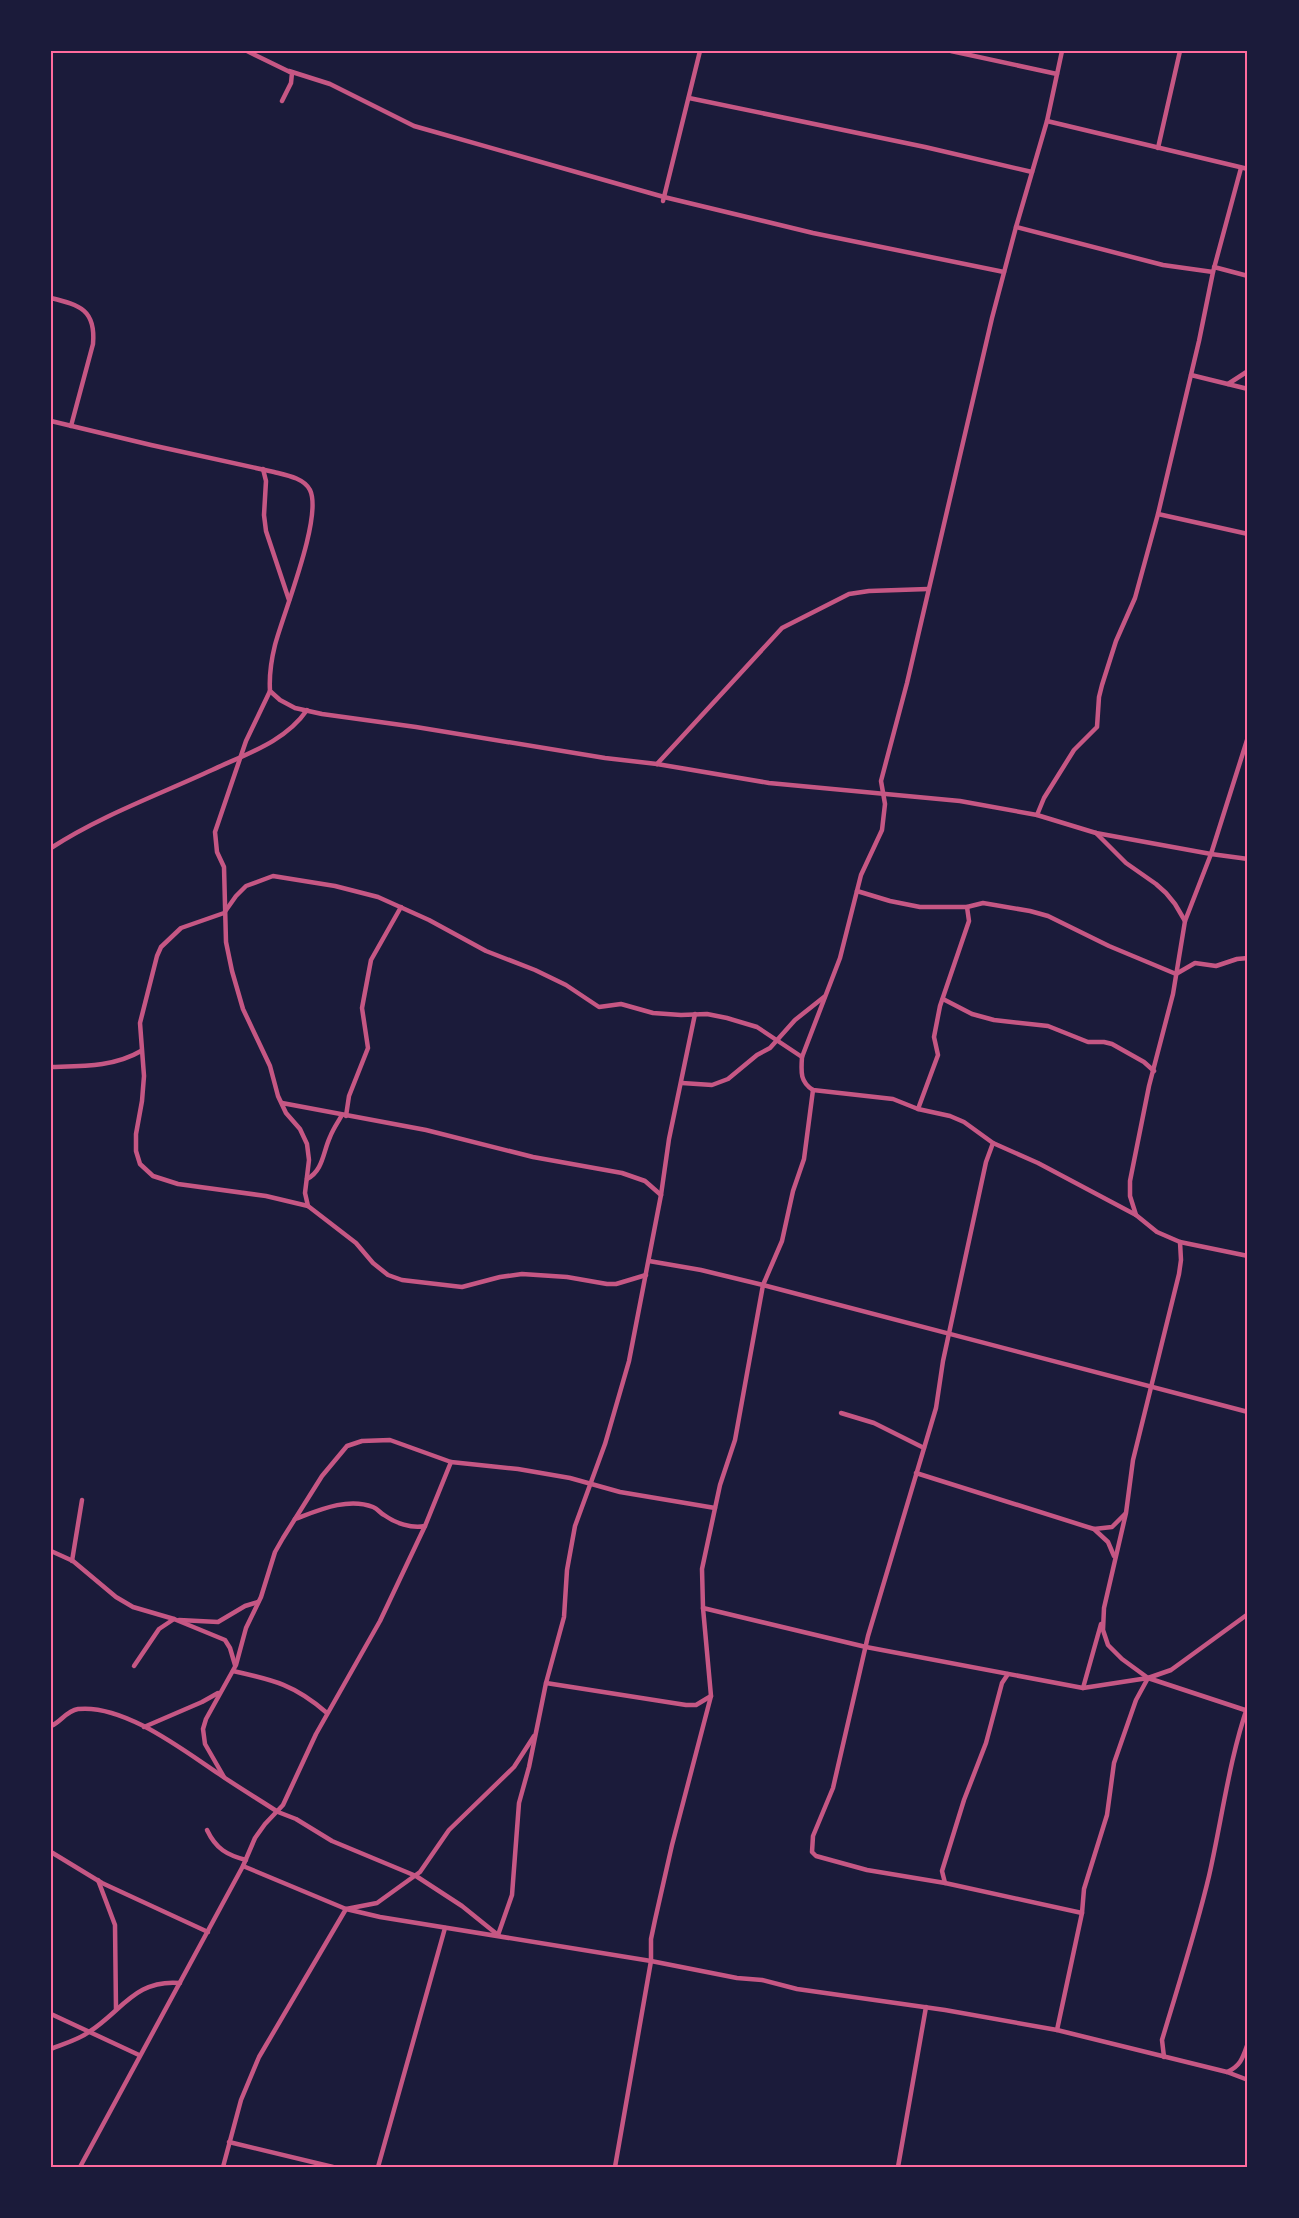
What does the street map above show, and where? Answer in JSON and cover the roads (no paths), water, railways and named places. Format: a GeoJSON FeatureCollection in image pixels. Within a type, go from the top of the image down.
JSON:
{"type":"FeatureCollection","features":[{"type":"Feature","properties":{"kind":"street"},"geometry":{"type":"LineString","coordinates":[[247,51],[289,70],[330,84],[414,126],[664,199],[813,233],[1004,272]]}},
{"type":"Feature","properties":{"kind":"street"},"geometry":{"type":"LineString","coordinates":[[664,199],[700,51]]}},
{"type":"Feature","properties":{"kind":"street"},"geometry":{"type":"LineString","coordinates":[[951,51],[1057,74]]}},
{"type":"Feature","properties":{"kind":"street"},"geometry":{"type":"LineString","coordinates":[[1062,51],[1047,121],[1004,272],[881,781],[885,816],[882,830],[861,875],[840,958],[802,1057],[801,1074],[806,1084],[813,1090],[893,1099],[918,1109],[950,1116],[964,1122],[993,1143],[1048,1168],[1136,1215],[1157,1232],[1180,1242],[1248,1256]]}},
{"type":"Feature","properties":{"kind":"street"},"geometry":{"type":"LineString","coordinates":[[1158,148],[1180,51]]}},
{"type":"Feature","properties":{"kind":"street"},"geometry":{"type":"LineString","coordinates":[[282,101],[291,83],[292,76],[289,70]]}},
{"type":"Feature","properties":{"kind":"street"},"geometry":{"type":"LineString","coordinates":[[689,98],[925,147],[1032,172]]}},
{"type":"Feature","properties":{"kind":"street"},"geometry":{"type":"LineString","coordinates":[[1047,121],[1248,169]]}},
{"type":"Feature","properties":{"kind":"street"},"geometry":{"type":"LineString","coordinates":[[1037,815],[1044,798],[1074,750],[1097,727],[1102,685],[1116,641],[1135,598],[1158,514],[1213,269],[1241,168]]}},
{"type":"Feature","properties":{"kind":"street"},"geometry":{"type":"LineString","coordinates":[[1016,227],[1163,266],[1213,269],[1248,276]]}},
{"type":"Feature","properties":{"kind":"street"},"geometry":{"type":"LineString","coordinates":[[51,298],[82,307],[91,319],[94,331],[93,344],[71,426]]}},
{"type":"Feature","properties":{"kind":"street"},"geometry":{"type":"LineString","coordinates":[[1228,384],[1248,371]]}},
{"type":"Feature","properties":{"kind":"street"},"geometry":{"type":"LineString","coordinates":[[1191,375],[1248,389]]}},
{"type":"Feature","properties":{"kind":"street"},"geometry":{"type":"LineString","coordinates":[[51,421],[294,477],[310,490],[313,511],[274,646],[269,674],[270,691],[252,726],[215,832],[218,852],[224,867],[226,942],[232,971],[243,1009],[270,1066],[281,1103],[286,1113],[300,1129],[307,1144],[309,1152],[305,1193],[308,1206]]}},
{"type":"Feature","properties":{"kind":"street"},"geometry":{"type":"LineString","coordinates":[[263,469],[266,481],[264,515],[266,531],[289,600]]}},
{"type":"Feature","properties":{"kind":"street"},"geometry":{"type":"LineString","coordinates":[[1158,514],[1248,534]]}},
{"type":"Feature","properties":{"kind":"street"},"geometry":{"type":"LineString","coordinates":[[657,764],[782,628],[849,594],[928,589]]}},
{"type":"Feature","properties":{"kind":"street"},"geometry":{"type":"LineString","coordinates":[[270,691],[280,700],[295,708],[341,718],[416,727],[769,783],[960,801],[1037,815],[1096,833],[1248,859]]}},
{"type":"Feature","properties":{"kind":"street"},"geometry":{"type":"LineString","coordinates":[[51,848],[88,827],[258,750],[294,727],[307,710]]}},
{"type":"Feature","properties":{"kind":"street"},"geometry":{"type":"LineString","coordinates":[[1136,1215],[1131,1196],[1131,1181],[1149,1086],[1173,994],[1185,921],[1211,854],[1248,737]]}},
{"type":"Feature","properties":{"kind":"street"},"geometry":{"type":"LineString","coordinates":[[1096,833],[1126,863],[1166,893],[1185,921]]}},
{"type":"Feature","properties":{"kind":"street"},"geometry":{"type":"LineString","coordinates":[[646,1275],[616,1284],[522,1274],[462,1287],[402,1280],[388,1275],[373,1263],[356,1243],[308,1206],[266,1196],[178,1184],[153,1176],[140,1164],[136,1151],[136,1134],[144,1076],[140,1023],[153,967],[161,947],[182,928],[224,913],[246,886],[273,876],[335,886],[378,897],[401,907],[486,951],[566,985],[602,1008],[610,1004],[621,1004],[653,1013],[707,1014],[757,1027],[802,1057]]}},
{"type":"Feature","properties":{"kind":"street"},"geometry":{"type":"LineString","coordinates":[[857,891],[920,907],[967,907],[983,903],[1030,911],[1048,916],[1109,946],[1176,974]]}},
{"type":"Feature","properties":{"kind":"street"},"geometry":{"type":"LineString","coordinates":[[307,1179],[318,1170],[331,1135],[344,1116],[349,1096],[368,1048],[362,1008],[369,968],[375,951],[401,907]]}},
{"type":"Feature","properties":{"kind":"street"},"geometry":{"type":"LineString","coordinates":[[918,1109],[939,1055],[934,1034],[969,921],[967,907]]}},
{"type":"Feature","properties":{"kind":"street"},"geometry":{"type":"LineString","coordinates":[[1176,974],[1195,963],[1216,966],[1237,958],[1248,958]]}},
{"type":"Feature","properties":{"kind":"street"},"geometry":{"type":"LineString","coordinates":[[682,1083],[700,1085],[723,1082],[757,1055],[770,1048],[795,1020],[825,996]]}},
{"type":"Feature","properties":{"kind":"street"},"geometry":{"type":"LineString","coordinates":[[943,999],[972,1014],[994,1020],[1048,1026],[1088,1042],[1112,1044],[1144,1062],[1154,1071]]}},
{"type":"Feature","properties":{"kind":"street"},"geometry":{"type":"LineString","coordinates":[[498,1935],[512,1895],[519,1803],[529,1767],[546,1683],[564,1617],[567,1570],[575,1527],[605,1444],[629,1361],[661,1195],[669,1139],[695,1014]]}},
{"type":"Feature","properties":{"kind":"street"},"geometry":{"type":"LineString","coordinates":[[51,1067],[110,1063],[125,1060],[141,1052]]}},
{"type":"Feature","properties":{"kind":"street"},"geometry":{"type":"LineString","coordinates":[[615,2167],[651,1961],[651,1939],[672,1845],[711,1696],[702,1569],[720,1485],[735,1440],[763,1285],[782,1241],[787,1214],[804,1159],[813,1090]]}},
{"type":"Feature","properties":{"kind":"street"},"geometry":{"type":"LineString","coordinates":[[281,1103],[451,1136],[533,1158],[622,1173],[645,1180],[661,1195]]}},
{"type":"Feature","properties":{"kind":"street"},"geometry":{"type":"LineString","coordinates":[[993,1143],[986,1162],[936,1408],[866,1647],[832,1788],[813,1836],[812,1852],[816,1856],[867,1870],[945,1883],[1082,1913]]}},
{"type":"Feature","properties":{"kind":"street"},"geometry":{"type":"LineString","coordinates":[[1083,1688],[1102,1622],[1114,1556],[1126,1513],[1133,1460],[1179,1274],[1180,1242]]}},
{"type":"Feature","properties":{"kind":"street"},"geometry":{"type":"LineString","coordinates":[[649,1261],[701,1270],[950,1332],[1248,1412]]}},
{"type":"Feature","properties":{"kind":"street"},"geometry":{"type":"LineString","coordinates":[[841,1413],[874,1423],[924,1448]]}},
{"type":"Feature","properties":{"kind":"street"},"geometry":{"type":"LineString","coordinates":[[224,1777],[206,1744],[203,1729],[212,1704],[234,1668],[246,1628],[258,1602],[275,1552],[322,1476],[347,1446],[362,1441],[390,1440],[451,1462],[518,1469],[570,1478],[620,1492],[715,1508]]}},
{"type":"Feature","properties":{"kind":"street"},"geometry":{"type":"LineString","coordinates":[[80,2167],[208,1932],[255,1838],[264,1824],[278,1812],[287,1797],[303,1759],[327,1713],[380,1621],[425,1526],[451,1462]]}},
{"type":"Feature","properties":{"kind":"street"},"geometry":{"type":"LineString","coordinates":[[916,1473],[1094,1529],[1112,1527],[1126,1513]]}},
{"type":"Feature","properties":{"kind":"street"},"geometry":{"type":"LineString","coordinates":[[72,1561],[82,1500]]}},
{"type":"Feature","properties":{"kind":"street"},"geometry":{"type":"LineString","coordinates":[[296,1519],[320,1509],[354,1504],[374,1507],[383,1515],[407,1525],[425,1526]]}},
{"type":"Feature","properties":{"kind":"street"},"geometry":{"type":"LineString","coordinates":[[1094,1529],[1108,1542],[1114,1556]]}},
{"type":"Feature","properties":{"kind":"street"},"geometry":{"type":"LineString","coordinates":[[51,1551],[72,1561],[116,1597],[133,1607],[175,1620],[225,1640],[230,1648],[234,1668]]}},
{"type":"Feature","properties":{"kind":"street"},"geometry":{"type":"LineString","coordinates":[[134,1666],[159,1629],[175,1620],[218,1622],[245,1606],[258,1602]]}},
{"type":"Feature","properties":{"kind":"street"},"geometry":{"type":"LineString","coordinates":[[703,1608],[866,1647],[1083,1688],[1148,1678],[1171,1670],[1248,1614]]}},
{"type":"Feature","properties":{"kind":"street"},"geometry":{"type":"LineString","coordinates":[[1102,1622],[1104,1637],[1108,1645],[1122,1659],[1148,1678],[1247,1709],[1196,1928],[1162,2040],[1164,2057]]}},
{"type":"Feature","properties":{"kind":"street"},"geometry":{"type":"LineString","coordinates":[[234,1668],[287,1684],[307,1696],[327,1713]]}},
{"type":"Feature","properties":{"kind":"street"},"geometry":{"type":"LineString","coordinates":[[945,1883],[942,1871],[964,1800],[986,1743],[1002,1683],[1008,1674]]}},
{"type":"Feature","properties":{"kind":"street"},"geometry":{"type":"LineString","coordinates":[[1057,2030],[1082,1913],[1089,1866],[1097,1849],[1107,1815],[1116,1756],[1136,1700],[1148,1678]]}},
{"type":"Feature","properties":{"kind":"street"},"geometry":{"type":"LineString","coordinates":[[546,1683],[686,1705],[696,1705],[711,1696]]}},
{"type":"Feature","properties":{"kind":"street"},"geometry":{"type":"LineString","coordinates":[[144,1727],[202,1702],[221,1691]]}},
{"type":"Feature","properties":{"kind":"street"},"geometry":{"type":"LineString","coordinates":[[51,1726],[70,1712],[79,1709],[128,1718],[165,1738],[278,1812],[297,1820],[332,1842],[416,1876],[462,1906],[498,1935]]}},
{"type":"Feature","properties":{"kind":"street"},"geometry":{"type":"LineString","coordinates":[[223,2167],[241,2100],[259,2057],[346,1909],[377,1903],[416,1876],[462,1815],[514,1767],[536,1733]]}},
{"type":"Feature","properties":{"kind":"street"},"geometry":{"type":"LineString","coordinates":[[207,1830],[216,1845],[224,1852],[246,1860]]}},
{"type":"Feature","properties":{"kind":"street"},"geometry":{"type":"LineString","coordinates":[[51,1852],[98,1880],[208,1932]]}},
{"type":"Feature","properties":{"kind":"street"},"geometry":{"type":"LineString","coordinates":[[243,1866],[346,1909],[737,1978],[762,1980],[797,1989],[926,2007],[1057,2030],[1227,2072],[1248,2080]]}},
{"type":"Feature","properties":{"kind":"street"},"geometry":{"type":"LineString","coordinates":[[98,1880],[115,1925],[116,2009]]}},
{"type":"Feature","properties":{"kind":"street"},"geometry":{"type":"LineString","coordinates":[[378,2167],[445,1928]]}},
{"type":"Feature","properties":{"kind":"street"},"geometry":{"type":"LineString","coordinates":[[51,2049],[90,2032],[139,1991],[153,1984],[180,1983]]}},
{"type":"Feature","properties":{"kind":"street"},"geometry":{"type":"LineString","coordinates":[[898,2167],[926,2007]]}},
{"type":"Feature","properties":{"kind":"street"},"geometry":{"type":"LineString","coordinates":[[51,2014],[139,2055]]}},
{"type":"Feature","properties":{"kind":"street"},"geometry":{"type":"LineString","coordinates":[[1227,2072],[1241,2062],[1248,2043]]}},
{"type":"Feature","properties":{"kind":"street"},"geometry":{"type":"LineString","coordinates":[[229,2142],[333,2167]]}}]}
